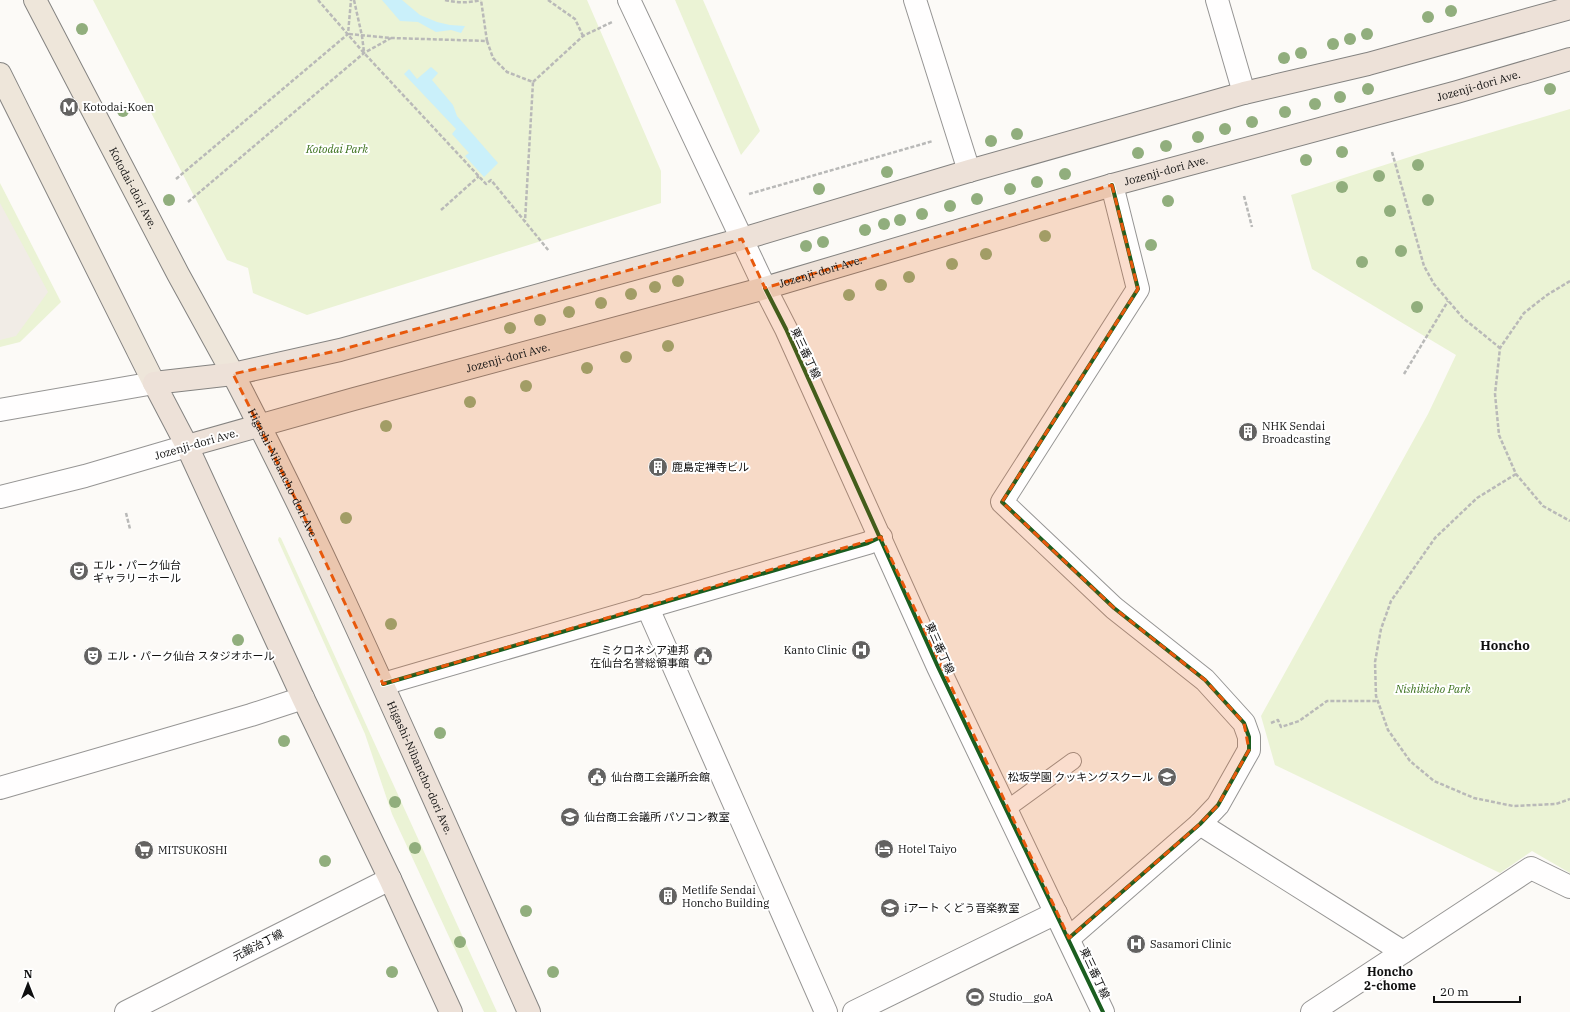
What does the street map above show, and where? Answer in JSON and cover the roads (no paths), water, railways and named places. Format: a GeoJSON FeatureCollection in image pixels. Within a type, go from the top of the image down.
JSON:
{"type":"FeatureCollection","features":[{"type":"Feature","properties":{"kind":"highway"},"geometry":{"type":"LineString","coordinates":[[451,1012],[390,879],[303,698],[187,446],[154,383],[233,374],[340,350],[742,239],[969,171],[1244,93],[1368,64],[1570,8]]}},
{"type":"Feature","properties":{"kind":"highway","name":"Jozenji-dori Ave."},"geometry":{"type":"LineString","coordinates":[[187,446],[354,399],[765,288],[1112,185],[1457,92],[1570,59]]}},
{"type":"Feature","properties":{"kind":"highway","name":"Higashi-Nibancho-dori Ave."},"geometry":{"type":"LineString","coordinates":[[233,374],[300,508],[383,684],[529,1012]]}},
{"type":"Feature","properties":{"kind":"main road","name":"Kotodai-dori Ave."},"geometry":{"type":"LineString","coordinates":[[35,0],[174,267],[233,374]]}},
{"type":"Feature","properties":{"kind":"main road"},"geometry":{"type":"LineString","coordinates":[[0,74],[154,383]]}},
{"type":"Feature","properties":{"kind":"street","name":"東三番丁線"},"geometry":{"type":"LineString","coordinates":[[629,0],[765,288],[786,329],[938,667],[1056,914],[1069,938],[1103,1012]]}},
{"type":"Feature","properties":{"kind":"street"},"geometry":{"type":"LineString","coordinates":[[915,0],[969,171]]}},
{"type":"Feature","properties":{"kind":"street"},"geometry":{"type":"LineString","coordinates":[[1217,0],[1244,93]]}},
{"type":"Feature","properties":{"kind":"street"},"geometry":{"type":"LineString","coordinates":[[1069,938],[1200,824],[1218,805],[1249,750],[1249,737],[1244,723],[1205,680],[1114,608],[1002,502],[1138,289],[1112,185]]}},
{"type":"Feature","properties":{"kind":"street"},"geometry":{"type":"LineString","coordinates":[[0,410],[154,383]]}},
{"type":"Feature","properties":{"kind":"street","name":"Jozenji-dori Ave."},"geometry":{"type":"LineString","coordinates":[[0,497],[85,476],[187,446]]}},
{"type":"Feature","properties":{"kind":"street"},"geometry":{"type":"LineString","coordinates":[[383,684],[868,543],[880,537]]}},
{"type":"Feature","properties":{"kind":"street"},"geometry":{"type":"LineString","coordinates":[[647,606],[826,1012]]}},
{"type":"Feature","properties":{"kind":"street"},"geometry":{"type":"LineString","coordinates":[[0,788],[303,698]]}},
{"type":"Feature","properties":{"kind":"street"},"geometry":{"type":"LineString","coordinates":[[1200,824],[1403,952]]}},
{"type":"Feature","properties":{"kind":"street"},"geometry":{"type":"LineString","coordinates":[[1312,1012],[1531,868],[1570,887]]}},
{"type":"Feature","properties":{"kind":"street","name":"元鍛治丁線"},"geometry":{"type":"LineString","coordinates":[[126,1012],[390,879]]}},
{"type":"Feature","properties":{"kind":"street"},"geometry":{"type":"LineString","coordinates":[[854,1012],[1056,914]]}},
{"type":"Feature","properties":{"kind":"lane"},"geometry":{"type":"LineString","coordinates":[[1007,809],[1073,761]]}},
{"type":"Feature","properties":{"kind":"water"},"geometry":{"type":"Polygon","coordinates":[[[382,0],[402,0],[420,15],[437,22],[465,26],[461,33],[451,30],[436,32],[418,22],[400,21],[382,0]]]}},
{"type":"Feature","properties":{"kind":"water"},"geometry":{"type":"Polygon","coordinates":[[[431,67],[438,73],[432,80],[453,105],[457,116],[498,163],[484,177],[465,156],[469,153],[452,134],[456,129],[404,74],[409,69],[417,79],[431,67]]]}},
{"type":"Feature","properties":{"kind":"place","name":"Kotodai-Koen"},"geometry":{"type":"Point","coordinates":[69,107]}},
{"type":"Feature","properties":{"kind":"place","name":"NHK Sendai Broadcasting"},"geometry":{"type":"Point","coordinates":[1248,432]}},
{"type":"Feature","properties":{"kind":"place","name":"鹿島定禅寺ビル"},"geometry":{"type":"Point","coordinates":[658,467]}},
{"type":"Feature","properties":{"kind":"place","name":"エル・パーク仙台 ギャラリーホール"},"geometry":{"type":"Point","coordinates":[79,571]}},
{"type":"Feature","properties":{"kind":"place","name":"Kanto Clinic"},"geometry":{"type":"Point","coordinates":[861,650]}},
{"type":"Feature","properties":{"kind":"place","name":"エル・パーク仙台 スタジオホール"},"geometry":{"type":"Point","coordinates":[93,656]}},
{"type":"Feature","properties":{"kind":"place","name":"ミクロネシア連邦 在仙台名誉総領事館"},"geometry":{"type":"Point","coordinates":[703,656]}},
{"type":"Feature","properties":{"kind":"place","name":"仙台商工会議所会館"},"geometry":{"type":"Point","coordinates":[597,777]}},
{"type":"Feature","properties":{"kind":"place","name":"松坂学園 クッキングスクール"},"geometry":{"type":"Point","coordinates":[1167,777]}},
{"type":"Feature","properties":{"kind":"place","name":"仙台商工会議所 パソコン教室"},"geometry":{"type":"Point","coordinates":[570,817]}},
{"type":"Feature","properties":{"kind":"place","name":"Hotel Taiyo"},"geometry":{"type":"Point","coordinates":[884,849]}},
{"type":"Feature","properties":{"kind":"place","name":"MITSUKOSHI"},"geometry":{"type":"Point","coordinates":[144,850]}},
{"type":"Feature","properties":{"kind":"place","name":"Metlife Sendai Honcho Building"},"geometry":{"type":"Point","coordinates":[668,896]}},
{"type":"Feature","properties":{"kind":"place","name":"iアート くどう音楽教室"},"geometry":{"type":"Point","coordinates":[890,908]}},
{"type":"Feature","properties":{"kind":"place","name":"Sasamori Clinic"},"geometry":{"type":"Point","coordinates":[1136,944]}},
{"type":"Feature","properties":{"kind":"place","name":"Studio＿goA"},"geometry":{"type":"Point","coordinates":[975,997]}},
{"type":"Feature","properties":{"kind":"district","name":"Honcho"},"geometry":{"type":"Point","coordinates":[1505,645]}},
{"type":"Feature","properties":{"kind":"district","name":"Honcho 2-chome"},"geometry":{"type":"Point","coordinates":[1390,978]}},
{"type":"Feature","properties":{"kind":"park label","name":"Kotodai Park"},"geometry":{"type":"Point","coordinates":[337,149]}},
{"type":"Feature","properties":{"kind":"park label","name":"Nishikicho Park"},"geometry":{"type":"Point","coordinates":[1433,689]}}]}
